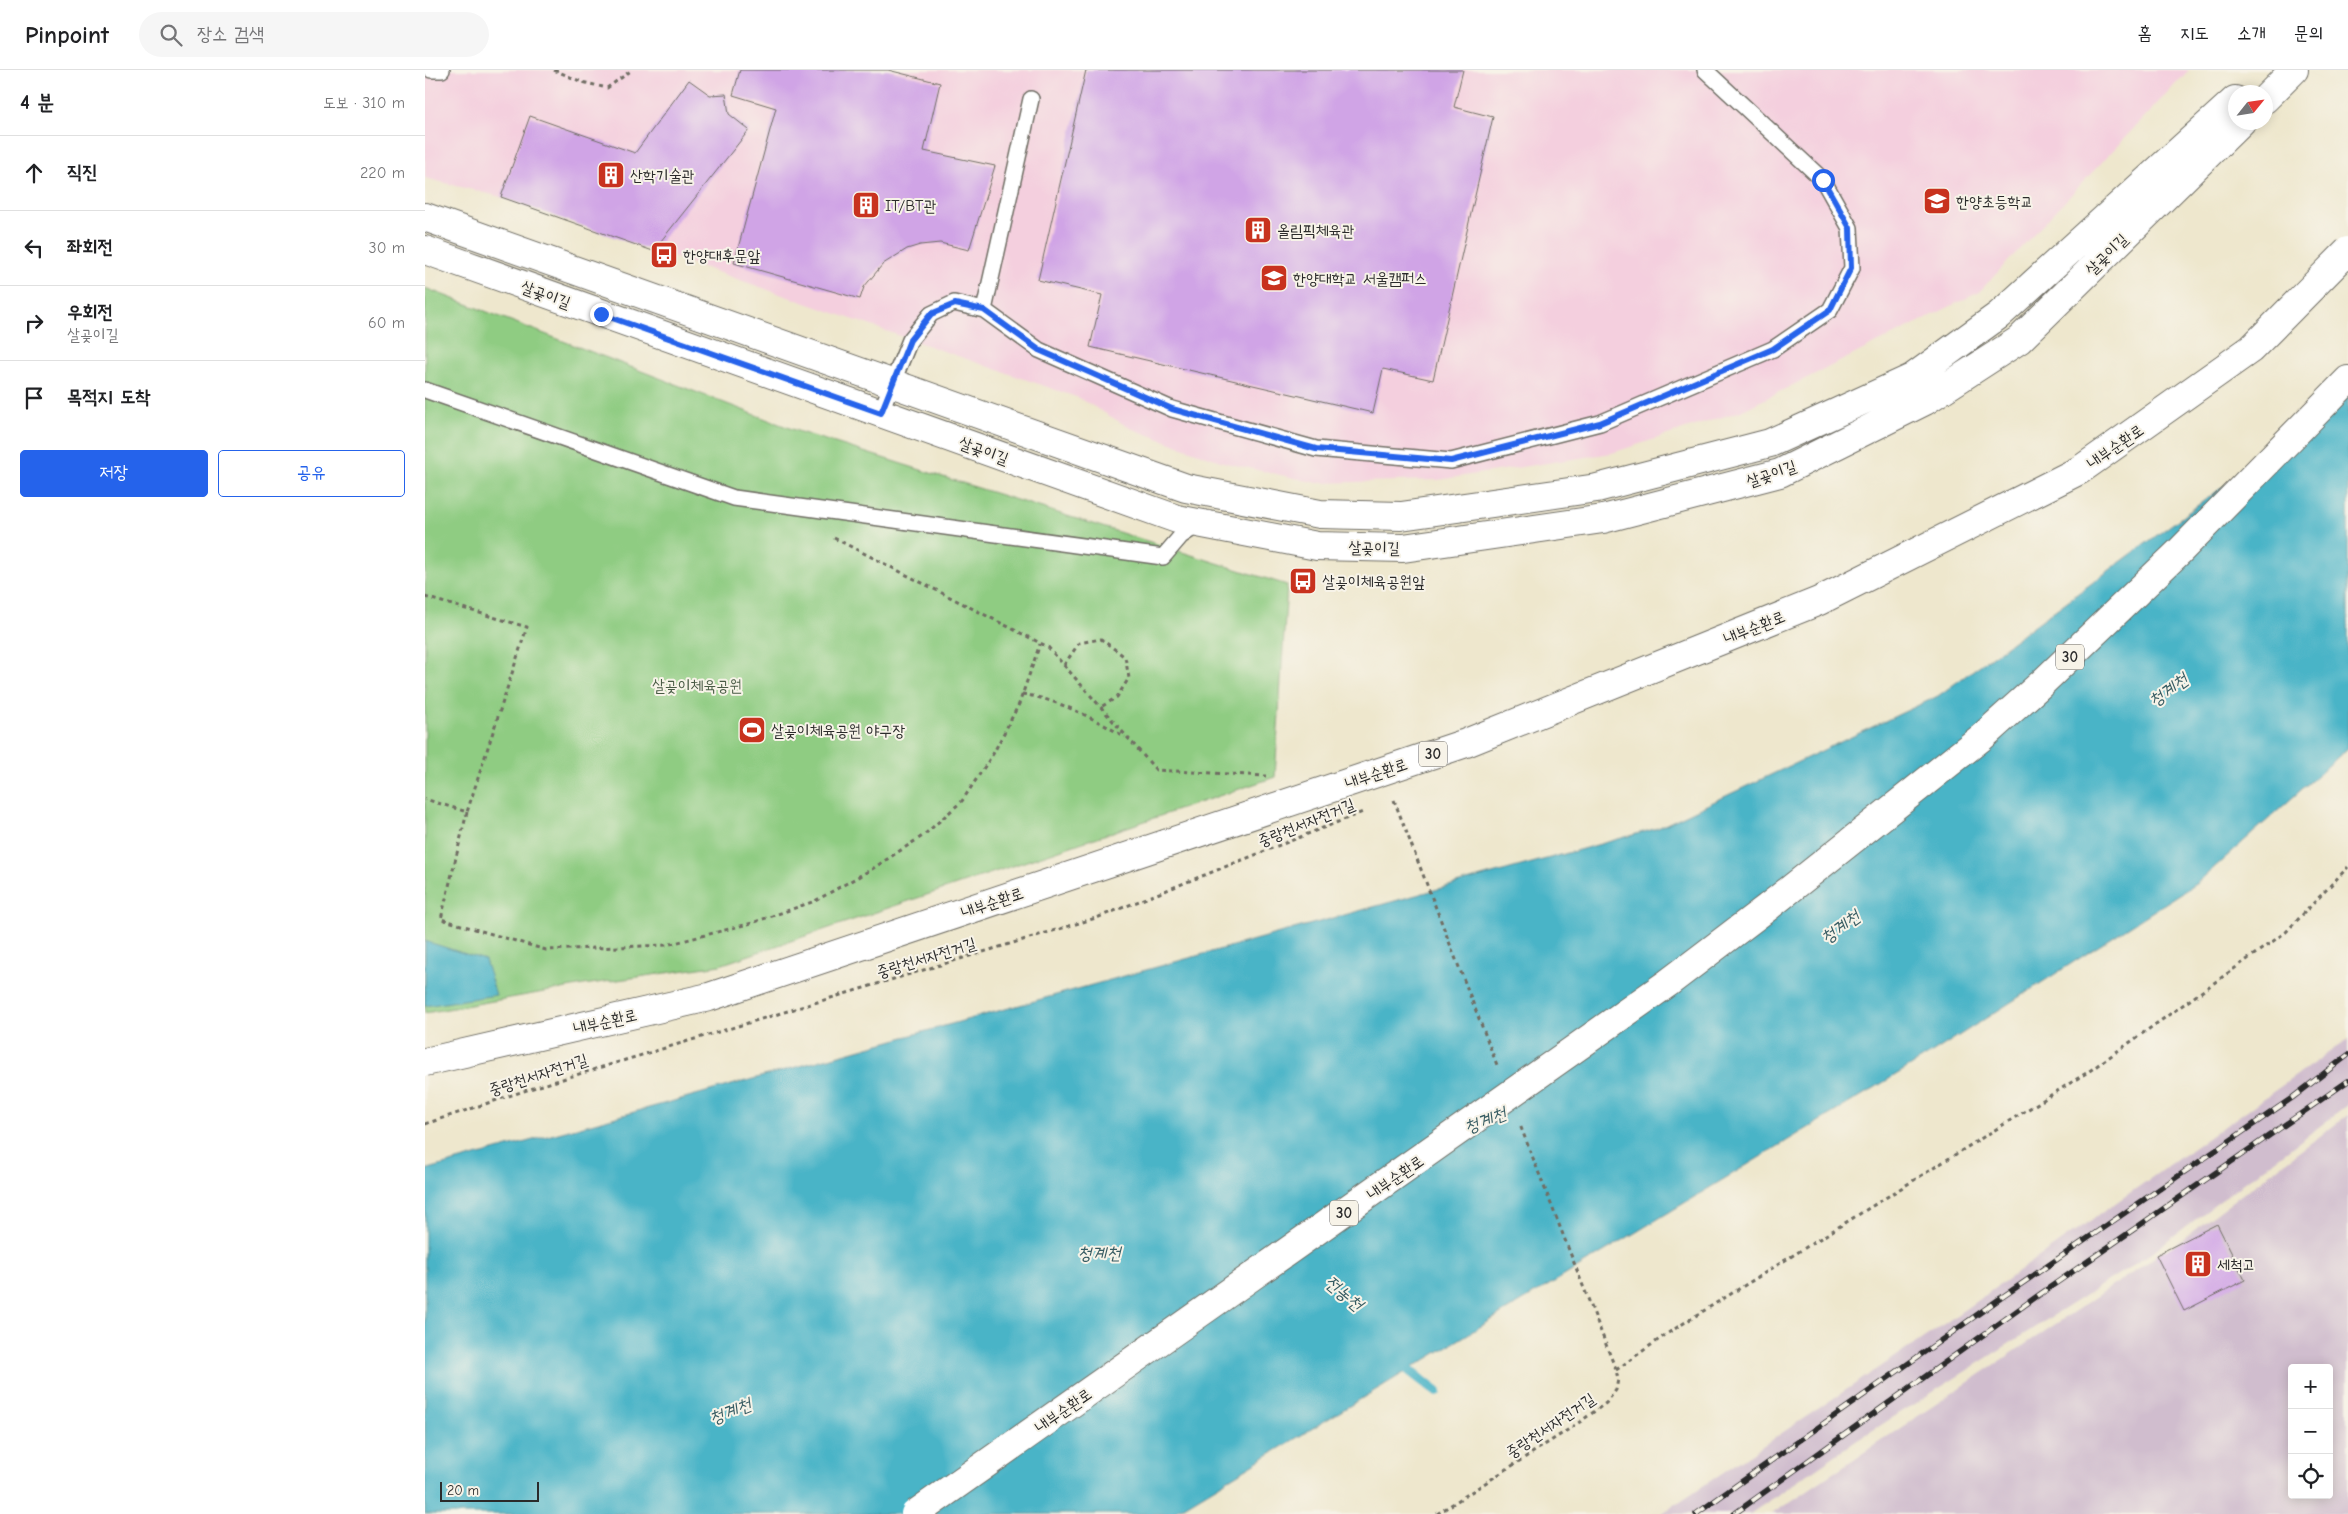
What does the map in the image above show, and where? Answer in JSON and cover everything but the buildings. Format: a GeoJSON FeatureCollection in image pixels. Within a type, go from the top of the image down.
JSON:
{"type":"FeatureCollection","features":[{"type":"Feature","properties":{"kind":"main road"},"geometry":{"type":"LineString","coordinates":[[2252,85],[2269,70]]}},
{"type":"Feature","properties":{"kind":"main road"},"geometry":{"type":"LineString","coordinates":[[2273,91],[2294,70]]}},
{"type":"Feature","properties":{"kind":"main road","name":"살곶이길"},"geometry":{"type":"LineString","coordinates":[[425,217],[1186,488],[1320,514],[1401,516],[1597,488],[1770,442],[1912,378],[1999,315],[2228,106]]}},
{"type":"Feature","properties":{"kind":"main road","name":"살곶이길"},"geometry":{"type":"LineString","coordinates":[[425,250],[1177,519],[1317,546],[1403,548],[1603,519],[1780,473],[1925,401],[2019,340],[2233,130]]}},
{"type":"Feature","properties":{"kind":"main road","name":"내부순환로"},"geometry":{"type":"LineString","coordinates":[[425,1062],[700,999],[728,990],[1466,743],[1819,601],[2080,470],[2251,349],[2348,251]]}},
{"type":"Feature","properties":{"kind":"main road","name":"내부순환로"},"geometry":{"type":"LineString","coordinates":[[915,1514],[1668,983],[1783,895],[1982,737],[2041,684],[2179,552],[2348,380]]}},
{"type":"Feature","properties":{"kind":"lane"},"geometry":{"type":"LineString","coordinates":[[881,413],[891,382],[899,371],[910,340],[931,314],[955,304],[984,310],[1039,350],[1172,409],[1316,449],[1451,461],[1600,423],[1773,349],[1830,310],[1851,268],[1850,228],[1823,180],[1705,70]]}},
{"type":"Feature","properties":{"kind":"lane"},"geometry":{"type":"LineString","coordinates":[[984,310],[1031,98]]}},
{"type":"Feature","properties":{"kind":"lane"},"geometry":{"type":"LineString","coordinates":[[425,390],[733,498],[1163,557],[1181,536],[1199,524]]}},
{"type":"Feature","properties":{"kind":"path"},"geometry":{"type":"LineString","coordinates":[[554,70],[582,82],[607,88],[632,70]]}},
{"type":"Feature","properties":{"kind":"path"},"geometry":{"type":"LineString","coordinates":[[828,534],[1048,647],[1156,770],[1275,777],[1266,780]]}},
{"type":"Feature","properties":{"kind":"path"},"geometry":{"type":"LineString","coordinates":[[425,597],[527,627],[467,812],[441,919],[546,950],[667,945],[752,923],[815,901],[872,869],[924,835],[962,801],[993,754],[1022,694],[1040,644]]}},
{"type":"Feature","properties":{"kind":"path"},"geometry":{"type":"LineString","coordinates":[[1064,665],[1079,643],[1101,639],[1125,657],[1129,678],[1117,697],[1101,707]]}},
{"type":"Feature","properties":{"kind":"path"},"geometry":{"type":"LineString","coordinates":[[1022,694],[1042,697],[1069,708],[1100,722],[1129,739]]}},
{"type":"Feature","properties":{"kind":"path"},"geometry":{"type":"LineString","coordinates":[[425,799],[467,812]]}},
{"type":"Feature","properties":{"kind":"path"},"geometry":{"type":"LineString","coordinates":[[1385,804],[1394,800],[1406,831]]}},
{"type":"Feature","properties":{"kind":"path","name":"중랑천서자전거길"},"geometry":{"type":"LineString","coordinates":[[425,1124],[545,1085],[1099,917],[1367,811]]}},
{"type":"Feature","properties":{"kind":"path"},"geometry":{"type":"LineString","coordinates":[[1616,1370],[1668,1333],[2088,1072],[2286,932],[2348,867]]}},
{"type":"Feature","properties":{"kind":"path","name":"중랑천서자전거길"},"geometry":{"type":"LineString","coordinates":[[1437,1514],[1569,1429],[1605,1403],[1616,1390],[1618,1379],[1599,1326]]}},
{"type":"Feature","properties":{"kind":"shaded area","name":"한양대학교 서울캠퍼스"},"geometry":{"type":"Polygon","coordinates":[[[425,70],[2189,70],[1979,292],[1741,411],[1612,453],[1438,480],[1317,483],[1226,463],[1130,428],[1079,398],[501,197],[425,178],[425,70]]]}},
{"type":"Feature","properties":{"kind":"shaded area"},"geometry":{"type":"Polygon","coordinates":[[[2348,1039],[2348,1105],[2144,1258],[1859,1439],[1750,1514],[1661,1514],[1934,1331],[2348,1039]]]}},
{"type":"Feature","properties":{"kind":"shaded area"},"geometry":{"type":"Polygon","coordinates":[[[2348,1115],[2348,1514],[1772,1514],[2181,1240],[2348,1115]]]}},
{"type":"Feature","properties":{"kind":"green space","name":"살곶이체육공원"},"geometry":{"type":"Polygon","coordinates":[[[425,288],[800,432],[1287,585],[1275,777],[720,965],[584,985],[425,1013],[425,288]]]}},
{"type":"Feature","properties":{"kind":"water","name":"청계천"},"geometry":{"type":"Polygon","coordinates":[[[2348,395],[2348,748],[2197,883],[1927,1056],[1171,1514],[425,1514],[425,1170],[1658,828],[1938,696],[2348,395]]]}},
{"type":"Feature","properties":{"kind":"water"},"geometry":{"type":"Polygon","coordinates":[[[425,941],[485,960],[496,995],[425,1006],[425,941]]]}},
{"type":"Feature","properties":{"kind":"waterway","name":"전농천"},"geometry":{"type":"LineString","coordinates":[[1398,1362],[1437,1392]]}},
{"type":"Feature","properties":{"kind":"railway"},"geometry":{"type":"LineString","coordinates":[[1696,1514],[1995,1302],[2292,1098],[2348,1055]]}},
{"type":"Feature","properties":{"kind":"railway"},"geometry":{"type":"LineString","coordinates":[[1734,1514],[2036,1297],[2348,1081]]}},
{"type":"Feature","properties":{"kind":"place","name":"산학기술관"},"geometry":{"type":"Point","coordinates":[611,175]}},
{"type":"Feature","properties":{"kind":"place","name":"한양초등학교"},"geometry":{"type":"Point","coordinates":[1937,201]}},
{"type":"Feature","properties":{"kind":"place","name":"IT/BT관"},"geometry":{"type":"Point","coordinates":[866,205]}},
{"type":"Feature","properties":{"kind":"place","name":"올림픽체육관"},"geometry":{"type":"Point","coordinates":[1258,230]}},
{"type":"Feature","properties":{"kind":"place","name":"한양대후문앞"},"geometry":{"type":"Point","coordinates":[664,255]}},
{"type":"Feature","properties":{"kind":"place","name":"한양대학교 서울캠퍼스"},"geometry":{"type":"Point","coordinates":[1274,278]}},
{"type":"Feature","properties":{"kind":"place","name":"살곶이체육공원앞"},"geometry":{"type":"Point","coordinates":[1303,581]}},
{"type":"Feature","properties":{"kind":"place","name":"살곶이체육공원 야구장"},"geometry":{"type":"Point","coordinates":[752,730]}},
{"type":"Feature","properties":{"kind":"place","name":"세척고"},"geometry":{"type":"Point","coordinates":[2198,1264]}},
{"type":"Feature","properties":{"kind":"route"},"geometry":{"type":"LineString","coordinates":[[601,314],[881,413],[891,382],[899,371],[910,340],[931,314],[955,304],[984,310],[1039,350],[1172,409],[1316,449],[1451,461],[1600,423],[1773,349],[1830,310],[1851,268],[1850,228],[1823,180]]}}]}
